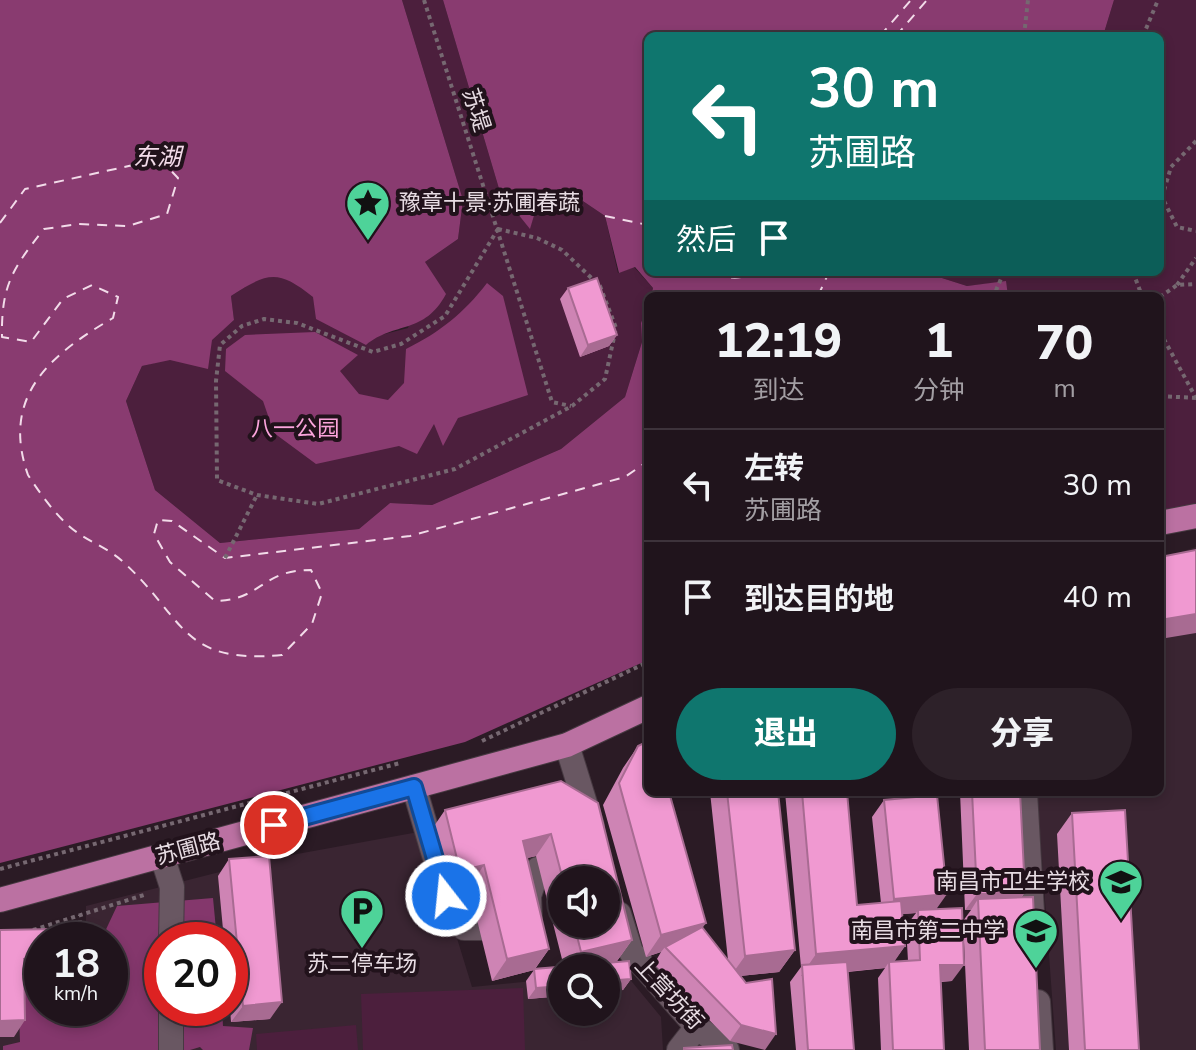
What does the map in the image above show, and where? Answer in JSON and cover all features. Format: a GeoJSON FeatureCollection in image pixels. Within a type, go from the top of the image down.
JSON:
{"type":"FeatureCollection","features":[{"type":"Feature","properties":{"kind":"main road"},"geometry":{"type":"LineString","coordinates":[[1164,522],[1196,516]]}},
{"type":"Feature","properties":{"kind":"main road","name":"苏圃路"},"geometry":{"type":"LineString","coordinates":[[0,900],[567,745],[644,709]]}},
{"type":"Feature","properties":{"kind":"street"},"geometry":{"type":"LineString","coordinates":[[414,787],[446,896],[464,928],[526,928],[530,921],[529,896],[538,869],[600,852],[567,745]]}},
{"type":"Feature","properties":{"kind":"street"},"geometry":{"type":"LineString","coordinates":[[1025,796],[1041,1050]]}},
{"type":"Feature","properties":{"kind":"street"},"geometry":{"type":"LineString","coordinates":[[162,856],[172,887],[171,922]]}},
{"type":"Feature","properties":{"kind":"street","name":"上营坊街"},"geometry":{"type":"LineString","coordinates":[[620,917],[631,952],[697,1027],[727,1050]]}},
{"type":"Feature","properties":{"kind":"street"},"geometry":{"type":"LineString","coordinates":[[171,1026],[171,1050]]}},
{"type":"Feature","properties":{"kind":"street"},"geometry":{"type":"LineString","coordinates":[[679,1050],[697,1027]]}},
{"type":"Feature","properties":{"kind":"path","name":"苏堤"},"geometry":{"type":"LineString","coordinates":[[424,0],[552,402],[572,406]]}},
{"type":"Feature","properties":{"kind":"path"},"geometry":{"type":"LineString","coordinates":[[1024,32],[1028,0]]}},
{"type":"Feature","properties":{"kind":"path"},"geometry":{"type":"LineString","coordinates":[[1145,32],[1158,0]]}},
{"type":"Feature","properties":{"kind":"path"},"geometry":{"type":"LineString","coordinates":[[1164,190],[1171,167],[1196,141]]}},
{"type":"Feature","properties":{"kind":"path"},"geometry":{"type":"LineString","coordinates":[[1164,201],[1177,227],[1196,231]]}},
{"type":"Feature","properties":{"kind":"path"},"geometry":{"type":"LineString","coordinates":[[498,229],[537,238],[562,250],[600,286],[616,328],[605,379],[572,406],[455,469],[318,504],[257,495],[217,480],[216,381],[220,345],[242,326],[264,319],[297,323],[373,352],[401,344],[445,316],[498,229]]}},
{"type":"Feature","properties":{"kind":"path"},"geometry":{"type":"LineString","coordinates":[[1164,294],[1177,285],[1196,258]]}},
{"type":"Feature","properties":{"kind":"path"},"geometry":{"type":"LineString","coordinates":[[1177,285],[1196,284]]}},
{"type":"Feature","properties":{"kind":"path"},"geometry":{"type":"LineString","coordinates":[[1164,339],[1196,398]]}},
{"type":"Feature","properties":{"kind":"path"},"geometry":{"type":"LineString","coordinates":[[1164,396],[1196,398]]}},
{"type":"Feature","properties":{"kind":"path"},"geometry":{"type":"LineString","coordinates":[[225,558],[257,495]]}},
{"type":"Feature","properties":{"kind":"path"},"geometry":{"type":"LineString","coordinates":[[482,741],[644,664]]}},
{"type":"Feature","properties":{"kind":"path"},"geometry":{"type":"LineString","coordinates":[[0,869],[408,761]]}},
{"type":"Feature","properties":{"kind":"path"},"geometry":{"type":"LineString","coordinates":[[57,922],[172,887]]}},
{"type":"Feature","properties":{"kind":"path"},"geometry":{"type":"LineString","coordinates":[[80,915],[80,922]]}},
{"type":"Feature","properties":{"kind":"shaded area","name":"南昌市卫生学校"},"geometry":{"type":"Polygon","coordinates":[[[1196,547],[1196,1050],[1056,1050],[1037,796],[1164,796],[1164,558],[1196,547]]]}},
{"type":"Feature","properties":{"kind":"shaded area"},"geometry":{"type":"Polygon","coordinates":[[[424,831],[472,987],[548,979],[548,1026],[620,1026],[620,971],[623,971],[661,1017],[663,1050],[0,1050],[0,961],[24,960],[24,1026],[128,1026],[128,922],[86,922],[86,906],[275,858],[424,831]]]}},
{"type":"Feature","properties":{"kind":"shaded area"},"geometry":{"type":"Polygon","coordinates":[[[213,898],[215,922],[144,922],[144,1026],[253,1028],[249,1050],[203,1050],[200,1047],[190,1050],[3,1050],[3,1046],[20,1042],[18,982],[24,982],[24,1026],[128,1026],[128,922],[109,922],[117,906],[213,898]]]}},
{"type":"Feature","properties":{"kind":"green space","name":"八一公园"},"geometry":{"type":"Polygon","coordinates":[[[402,0],[443,0],[500,192],[530,228],[539,199],[574,195],[605,216],[618,273],[634,267],[653,288],[652,292],[644,292],[642,342],[625,397],[561,449],[432,505],[390,503],[359,529],[220,543],[155,490],[126,401],[142,366],[191,349],[224,329],[234,320],[231,296],[261,277],[288,277],[377,336],[408,328],[425,262],[458,239],[463,200],[402,0]]]}},
{"type":"Feature","properties":{"kind":"green space"},"geometry":{"type":"Polygon","coordinates":[[[1114,0],[1196,0],[1196,503],[1164,511],[1164,292],[1007,292],[1005,282],[967,286],[936,276],[1164,276],[1164,32],[1104,32],[1114,0]]]}},
{"type":"Feature","properties":{"kind":"green space"},"geometry":{"type":"Polygon","coordinates":[[[523,988],[525,1050],[363,1050],[361,994],[523,988]]]}},
{"type":"Feature","properties":{"kind":"green space"},"geometry":{"type":"Polygon","coordinates":[[[356,1025],[358,1050],[257,1050],[256,1034],[356,1025]]]}},
{"type":"Feature","properties":{"kind":"water","name":"东湖"},"geometry":{"type":"Polygon","coordinates":[[[0,0],[402,0],[463,200],[458,239],[425,262],[446,294],[437,307],[419,322],[366,345],[316,319],[313,297],[281,278],[264,278],[231,296],[234,320],[212,340],[208,369],[170,360],[142,366],[126,401],[155,490],[220,543],[359,529],[390,503],[432,505],[561,449],[625,397],[642,342],[644,314],[644,662],[465,742],[0,863],[0,0]]]}},
{"type":"Feature","properties":{"kind":"water"},"geometry":{"type":"Polygon","coordinates":[[[443,0],[1114,0],[1104,32],[644,32],[644,276],[936,276],[967,286],[1006,281],[1007,292],[652,292],[653,288],[635,267],[619,273],[605,216],[574,195],[539,199],[530,229],[500,192],[443,0]]]}},
{"type":"Feature","properties":{"kind":"water"},"geometry":{"type":"Polygon","coordinates":[[[487,283],[503,296],[528,395],[458,418],[443,446],[434,424],[417,454],[399,446],[316,464],[274,433],[263,401],[225,371],[226,349],[245,335],[315,332],[358,355],[340,371],[359,394],[388,400],[404,383],[406,349],[450,321],[487,283]]]}},
{"type":"Feature","properties":{"kind":"building"},"geometry":{"type":"Polygon","coordinates":[[[597,278],[617,335],[588,345],[568,288],[597,278]]]}},
{"type":"Feature","properties":{"kind":"building"},"geometry":{"type":"Polygon","coordinates":[[[1196,550],[1196,614],[1164,619],[1164,556],[1196,550]]]}},
{"type":"Feature","properties":{"kind":"building"},"geometry":{"type":"Polygon","coordinates":[[[644,743],[644,796],[670,796],[706,923],[661,935],[619,783],[638,746],[644,743]]]}},
{"type":"Feature","properties":{"kind":"building"},"geometry":{"type":"Polygon","coordinates":[[[561,781],[598,803],[614,866],[559,866],[551,834],[523,841],[549,949],[507,959],[484,865],[460,871],[445,810],[561,781]]]}},
{"type":"Feature","properties":{"kind":"building"},"geometry":{"type":"Polygon","coordinates":[[[727,796],[778,796],[795,950],[745,956],[727,796]]]}},
{"type":"Feature","properties":{"kind":"building"},"geometry":{"type":"Polygon","coordinates":[[[802,796],[847,796],[857,905],[901,901],[905,946],[816,954],[802,796]]]}},
{"type":"Feature","properties":{"kind":"building"},"geometry":{"type":"Polygon","coordinates":[[[937,796],[947,894],[894,899],[884,800],[937,796]]]}},
{"type":"Feature","properties":{"kind":"building"},"geometry":{"type":"Polygon","coordinates":[[[972,796],[1020,796],[1025,892],[977,894],[972,796]]]}},
{"type":"Feature","properties":{"kind":"building"},"geometry":{"type":"Polygon","coordinates":[[[1125,810],[1139,1050],[1085,1050],[1072,813],[1125,810]]]}},
{"type":"Feature","properties":{"kind":"building"},"geometry":{"type":"Polygon","coordinates":[[[269,856],[282,1002],[248,1005],[248,922],[235,922],[229,859],[269,856]]]}},
{"type":"Feature","properties":{"kind":"building"},"geometry":{"type":"Polygon","coordinates":[[[620,892],[632,940],[581,952],[578,938],[620,938],[620,892]]]}},
{"type":"Feature","properties":{"kind":"building"},"geometry":{"type":"Polygon","coordinates":[[[1033,897],[1040,1050],[985,1050],[978,899],[1033,897]]]}},
{"type":"Feature","properties":{"kind":"building"},"geometry":{"type":"Polygon","coordinates":[[[962,908],[964,965],[940,965],[944,1050],[893,1050],[889,962],[920,960],[918,910],[962,908]]]}},
{"type":"Feature","properties":{"kind":"building"},"geometry":{"type":"Polygon","coordinates":[[[702,927],[746,983],[772,979],[776,1034],[741,1025],[665,947],[702,927]]]}},
{"type":"Feature","properties":{"kind":"building"},"geometry":{"type":"Polygon","coordinates":[[[0,930],[24,930],[24,1020],[0,1021],[0,930]]]}},
{"type":"Feature","properties":{"kind":"building"},"geometry":{"type":"Polygon","coordinates":[[[629,961],[631,979],[620,980],[620,962],[629,961]]]}},
{"type":"Feature","properties":{"kind":"building"},"geometry":{"type":"Polygon","coordinates":[[[847,962],[854,1050],[808,1050],[802,965],[847,962]]]}},
{"type":"Feature","properties":{"kind":"building"},"geometry":{"type":"Polygon","coordinates":[[[548,968],[548,987],[536,988],[534,969],[548,968]]]}},
{"type":"Feature","properties":{"kind":"building"},"geometry":{"type":"Polygon","coordinates":[[[732,1045],[733,1050],[684,1050],[684,1048],[732,1045]]]}},
{"type":"Feature","properties":{"kind":"ferry route"},"geometry":{"type":"LineString","coordinates":[[883,32],[911,0]]}},
{"type":"Feature","properties":{"kind":"ferry route"},"geometry":{"type":"LineString","coordinates":[[899,32],[927,0]]}},
{"type":"Feature","properties":{"kind":"ferry route"},"geometry":{"type":"LineString","coordinates":[[0,223],[25,189],[160,159],[178,178],[167,214],[128,226],[79,224],[44,229],[11,278],[4,304],[2,337],[31,342],[63,299],[92,285],[118,297],[113,318],[51,363],[26,400],[21,422],[21,447],[28,475],[70,527],[121,560],[187,633],[222,652],[248,656],[282,655],[312,624],[322,593],[311,570],[281,575],[243,596],[215,601],[170,562],[154,534],[158,520],[172,521],[225,558],[410,536],[625,477],[644,464]]}},
{"type":"Feature","properties":{"kind":"ferry route"},"geometry":{"type":"LineString","coordinates":[[605,216],[644,224]]}},
{"type":"Feature","properties":{"kind":"ferry route"},"geometry":{"type":"LineString","coordinates":[[723,276],[744,276]]}},
{"type":"Feature","properties":{"kind":"ferry route"},"geometry":{"type":"LineString","coordinates":[[820,292],[827,276]]}},
{"type":"Feature","properties":{"kind":"place","name":"豫章十景·苏圃春蔬"},"geometry":{"type":"Point","coordinates":[368,242]}},
{"type":"Feature","properties":{"kind":"place","name":"南昌市卫生学校"},"geometry":{"type":"Point","coordinates":[1121,921]}},
{"type":"Feature","properties":{"kind":"place","name":"苏二停车场"},"geometry":{"type":"Point","coordinates":[362,950]}},
{"type":"Feature","properties":{"kind":"place","name":"南昌市第二中学"},"geometry":{"type":"Point","coordinates":[1036,970]}},
{"type":"Feature","properties":{"kind":"route"},"geometry":{"type":"LineString","coordinates":[[274,825],[414,787],[446,896]]}}]}
